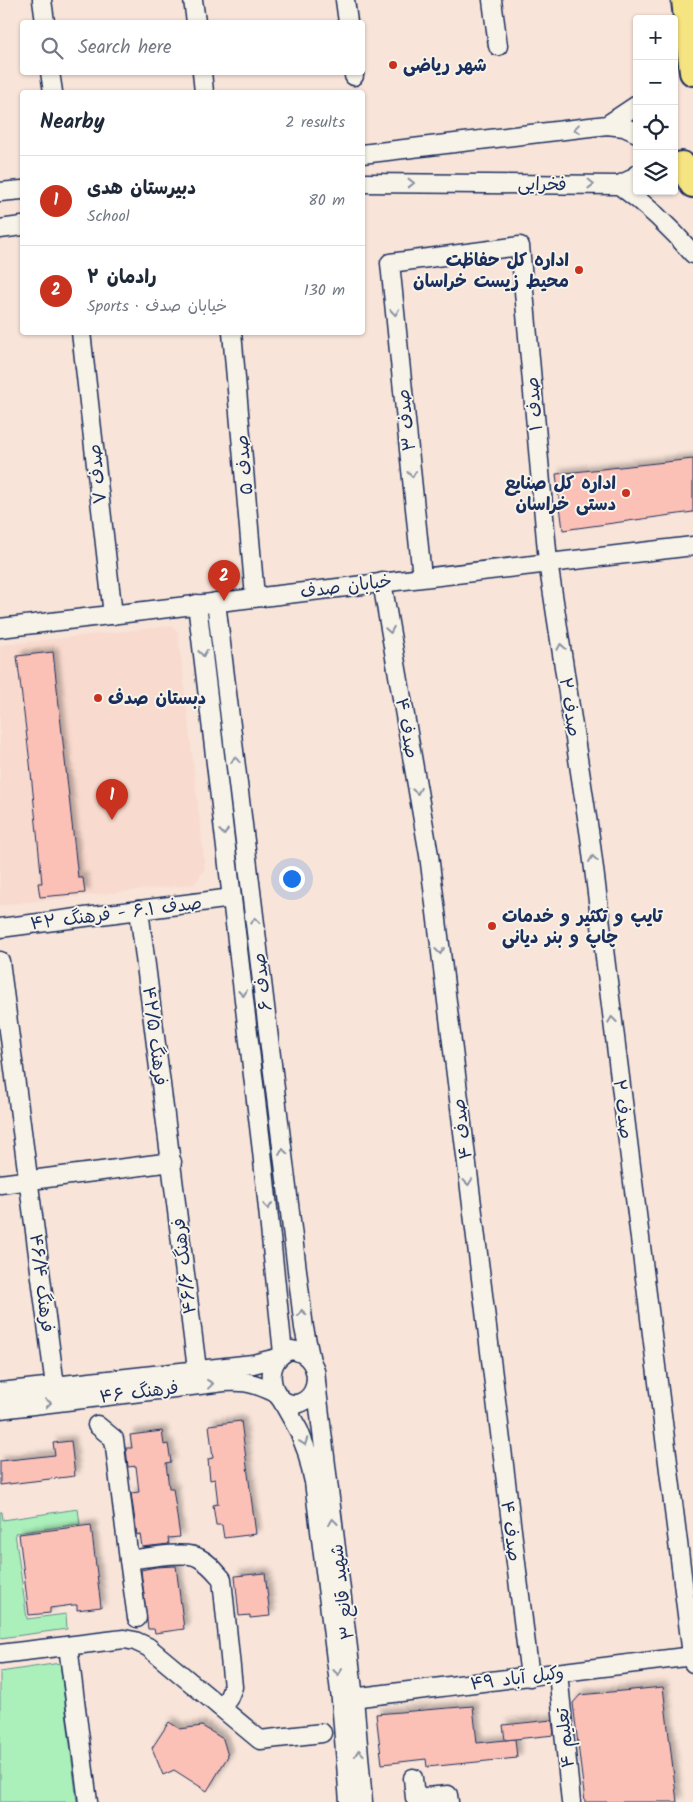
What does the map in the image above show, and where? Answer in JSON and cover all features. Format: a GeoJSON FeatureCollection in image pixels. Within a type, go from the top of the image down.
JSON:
{"type":"FeatureCollection","features":[{"type":"Feature","properties":{"kind":"highway"},"geometry":{"type":"LineString","coordinates":[[684,0],[693,72]]}},
{"type":"Feature","properties":{"kind":"street"},"geometry":{"type":"LineString","coordinates":[[42,0],[45,20]]}},
{"type":"Feature","properties":{"kind":"street"},"geometry":{"type":"LineString","coordinates":[[193,0],[196,20]]}},
{"type":"Feature","properties":{"kind":"street"},"geometry":{"type":"LineString","coordinates":[[345,0],[348,20]]}},
{"type":"Feature","properties":{"kind":"street"},"geometry":{"type":"LineString","coordinates":[[492,0],[498,46]]}},
{"type":"Feature","properties":{"kind":"street"},"geometry":{"type":"LineString","coordinates":[[50,75],[52,90]]}},
{"type":"Feature","properties":{"kind":"street"},"geometry":{"type":"LineString","coordinates":[[202,75],[204,90]]}},
{"type":"Feature","properties":{"kind":"street"},"geometry":{"type":"LineString","coordinates":[[607,125],[633,108]]}},
{"type":"Feature","properties":{"kind":"street"},"geometry":{"type":"LineString","coordinates":[[365,154],[607,125],[624,127],[633,131]]}},
{"type":"Feature","properties":{"kind":"street"},"geometry":{"type":"LineString","coordinates":[[619,185],[633,178]]}},
{"type":"Feature","properties":{"kind":"street","name":"فخرایی"},"geometry":{"type":"LineString","coordinates":[[365,183],[619,185]]}},
{"type":"Feature","properties":{"kind":"street"},"geometry":{"type":"LineString","coordinates":[[619,185],[636,197],[671,229],[693,254]]}},
{"type":"Feature","properties":{"kind":"street"},"geometry":{"type":"LineString","coordinates":[[0,192],[20,190]]}},
{"type":"Feature","properties":{"kind":"street"},"geometry":{"type":"LineString","coordinates":[[0,220],[20,217]]}},
{"type":"Feature","properties":{"kind":"street"},"geometry":{"type":"LineString","coordinates":[[0,229],[20,226]]}},
{"type":"Feature","properties":{"kind":"street","name":"صدف ۳"},"geometry":{"type":"LineString","coordinates":[[422,577],[390,263],[520,246]]}},
{"type":"Feature","properties":{"kind":"street","name":"صدف ۱"},"geometry":{"type":"LineString","coordinates":[[520,246],[548,562]]}},
{"type":"Feature","properties":{"kind":"street","name":"صدف ۷"},"geometry":{"type":"LineString","coordinates":[[81,335],[113,614]]}},
{"type":"Feature","properties":{"kind":"street","name":"صدف ۵"},"geometry":{"type":"LineString","coordinates":[[232,335],[255,598]]}},
{"type":"Feature","properties":{"kind":"street","name":"خیابان صدف"},"geometry":{"type":"LineString","coordinates":[[0,628],[693,546]]}},
{"type":"Feature","properties":{"kind":"street","name":"صدف ۲"},"geometry":{"type":"LineString","coordinates":[[548,562],[590,837],[693,1658]]}},
{"type":"Feature","properties":{"kind":"street","name":"صدف ۴"},"geometry":{"type":"LineString","coordinates":[[382,582],[428,855],[530,1677]]}},
{"type":"Feature","properties":{"kind":"street","name":"صدف ۶"},"geometry":{"type":"LineString","coordinates":[[216,602],[304,1328],[311,1361]]}},
{"type":"Feature","properties":{"kind":"street","name":"صدف ۶"},"geometry":{"type":"LineString","coordinates":[[197,604],[253,1075],[280,1355]]}},
{"type":"Feature","properties":{"kind":"street","name":"صدف ۶.۱ - فرهنگ ۴۲"},"geometry":{"type":"LineString","coordinates":[[0,928],[232,898]]}},
{"type":"Feature","properties":{"kind":"street","name":"فرهنگ ۴۲/۵"},"geometry":{"type":"LineString","coordinates":[[139,910],[172,1162]]}},
{"type":"Feature","properties":{"kind":"street","name":"فرهنگ ۴۶/۴"},"geometry":{"type":"LineString","coordinates":[[0,961],[55,1386]]}},
{"type":"Feature","properties":{"kind":"street"},"geometry":{"type":"LineString","coordinates":[[253,1075],[273,1073]]}},
{"type":"Feature","properties":{"kind":"street"},"geometry":{"type":"LineString","coordinates":[[0,1184],[172,1162]]}},
{"type":"Feature","properties":{"kind":"street","name":"فرهنگ ۴۶/۶"},"geometry":{"type":"LineString","coordinates":[[172,1162],[197,1369]]}},
{"type":"Feature","properties":{"kind":"street"},"geometry":{"type":"LineString","coordinates":[[291,1350],[300,1351],[311,1361],[316,1382],[311,1396],[305,1402],[297,1404],[288,1403],[279,1396],[273,1386],[272,1372],[280,1355],[291,1350]]}},
{"type":"Feature","properties":{"kind":"street","name":"فرهنگ ۴۶"},"geometry":{"type":"LineString","coordinates":[[0,1392],[253,1364],[280,1355]]}},
{"type":"Feature","properties":{"kind":"street","name":"فرهنگ ۴۶"},"geometry":{"type":"LineString","coordinates":[[0,1409],[224,1382],[246,1381],[259,1385],[279,1396]]}},
{"type":"Feature","properties":{"kind":"street","name":"شهید قانع ۳"},"geometry":{"type":"LineString","coordinates":[[316,1382],[348,1699],[349,1802]]}},
{"type":"Feature","properties":{"kind":"street","name":"شهید قانع ۳"},"geometry":{"type":"LineString","coordinates":[[279,1396],[299,1431],[307,1452],[314,1482],[363,1802]]}},
{"type":"Feature","properties":{"kind":"street"},"geometry":{"type":"LineString","coordinates":[[97,1425],[114,1439],[137,1618]]}},
{"type":"Feature","properties":{"kind":"street"},"geometry":{"type":"LineString","coordinates":[[129,1560],[181,1554],[198,1556],[212,1567],[222,1580],[233,1686],[228,1699],[219,1706]]}},
{"type":"Feature","properties":{"kind":"street"},"geometry":{"type":"LineString","coordinates":[[0,1654],[124,1639],[135,1641],[148,1647],[260,1740],[322,1733]]}},
{"type":"Feature","properties":{"kind":"street"},"geometry":{"type":"LineString","coordinates":[[68,1646],[88,1802]]}},
{"type":"Feature","properties":{"kind":"street","name":"وکیل آباد ۴۹"},"geometry":{"type":"LineString","coordinates":[[348,1699],[693,1658]]}},
{"type":"Feature","properties":{"kind":"street","name":"تعلیم ۴"},"geometry":{"type":"LineString","coordinates":[[558,1673],[571,1802]]}},
{"type":"Feature","properties":{"kind":"street"},"geometry":{"type":"LineString","coordinates":[[414,1778],[415,1798],[448,1795],[449,1802]]}},
{"type":"Feature","properties":{"kind":"shaded area"},"geometry":{"type":"Polygon","coordinates":[[[171,626],[178,632],[205,868],[195,884],[0,905],[0,645],[171,626]]]}},
{"type":"Feature","properties":{"kind":"green space"},"geometry":{"type":"Polygon","coordinates":[[[78,1509],[80,1524],[15,1533],[27,1619],[66,1614],[67,1629],[0,1638],[0,1512],[2,1512],[3,1520],[78,1509]]]}},
{"type":"Feature","properties":{"kind":"green space"},"geometry":{"type":"Polygon","coordinates":[[[60,1663],[77,1802],[0,1802],[0,1672],[60,1663]]]}},
{"type":"Feature","properties":{"kind":"building","name":"اداره کل صنایع دستی خراسان"},"geometry":{"type":"Polygon","coordinates":[[[693,459],[693,512],[563,530],[556,474],[693,459]]]}},
{"type":"Feature","properties":{"kind":"building"},"geometry":{"type":"Polygon","coordinates":[[[53,652],[78,878],[83,878],[85,893],[40,897],[38,883],[42,883],[17,656],[53,652]]]}},
{"type":"Feature","properties":{"kind":"building"},"geometry":{"type":"Polygon","coordinates":[[[241,1421],[256,1534],[224,1538],[222,1525],[216,1525],[213,1505],[218,1504],[215,1479],[210,1480],[208,1459],[213,1458],[209,1425],[241,1421]]]}},
{"type":"Feature","properties":{"kind":"building"},"geometry":{"type":"Polygon","coordinates":[[[162,1431],[164,1445],[168,1444],[171,1462],[166,1463],[169,1488],[173,1488],[180,1537],[168,1538],[169,1544],[142,1547],[140,1534],[137,1535],[131,1493],[139,1492],[136,1466],[128,1467],[126,1448],[132,1448],[130,1435],[162,1431]]]}},
{"type":"Feature","properties":{"kind":"building"},"geometry":{"type":"Polygon","coordinates":[[[71,1441],[75,1476],[0,1485],[0,1461],[55,1455],[53,1443],[71,1441]]]}},
{"type":"Feature","properties":{"kind":"building"},"geometry":{"type":"Polygon","coordinates":[[[91,1525],[101,1607],[77,1610],[77,1605],[73,1605],[50,1608],[50,1613],[29,1615],[19,1534],[91,1525]]]}},
{"type":"Feature","properties":{"kind":"building"},"geometry":{"type":"Polygon","coordinates":[[[176,1566],[184,1629],[155,1633],[154,1629],[148,1629],[141,1570],[176,1566]]]}},
{"type":"Feature","properties":{"kind":"building"},"geometry":{"type":"Polygon","coordinates":[[[265,1573],[270,1616],[250,1618],[250,1615],[239,1616],[235,1576],[265,1573]]]}},
{"type":"Feature","properties":{"kind":"building"},"geometry":{"type":"Polygon","coordinates":[[[663,1687],[677,1802],[585,1802],[573,1703],[580,1695],[663,1687]]]}},
{"type":"Feature","properties":{"kind":"building"},"geometry":{"type":"Polygon","coordinates":[[[473,1706],[477,1743],[515,1739],[517,1758],[427,1767],[426,1759],[382,1764],[376,1714],[473,1706]]]}},
{"type":"Feature","properties":{"kind":"building"},"geometry":{"type":"Polygon","coordinates":[[[552,1720],[554,1735],[505,1740],[503,1725],[552,1720]]]}},
{"type":"Feature","properties":{"kind":"building"},"geometry":{"type":"Polygon","coordinates":[[[169,1722],[180,1729],[202,1726],[223,1739],[228,1756],[207,1791],[174,1770],[163,1775],[152,1748],[169,1722]]]}},
{"type":"Feature","properties":{"kind":"place","name":"شهر ریاضی"},"geometry":{"type":"Point","coordinates":[393,65]}},
{"type":"Feature","properties":{"kind":"place","name":"اداره کل حفاظت محیط زیست خراسان"},"geometry":{"type":"Point","coordinates":[579,270]}},
{"type":"Feature","properties":{"kind":"place","name":"اداره کل صنایع دستی خراسان"},"geometry":{"type":"Point","coordinates":[626,493]}},
{"type":"Feature","properties":{"kind":"place","name":"رادمان ۲"},"geometry":{"type":"Point","coordinates":[224,601]}},
{"type":"Feature","properties":{"kind":"place","name":"دبستان صدف"},"geometry":{"type":"Point","coordinates":[98,698]}},
{"type":"Feature","properties":{"kind":"place","name":"دبیرستان هدی"},"geometry":{"type":"Point","coordinates":[112,820]}},
{"type":"Feature","properties":{"kind":"place","name":"تایپ و تکثیر و خدمات چاپ و بنر دیانی"},"geometry":{"type":"Point","coordinates":[492,926]}}]}
